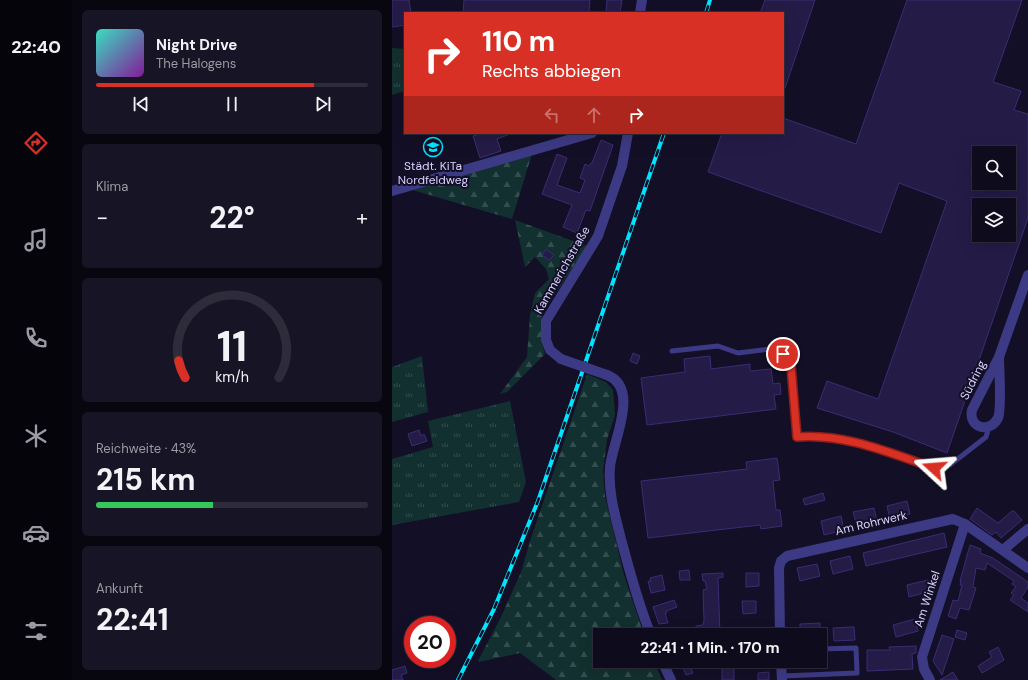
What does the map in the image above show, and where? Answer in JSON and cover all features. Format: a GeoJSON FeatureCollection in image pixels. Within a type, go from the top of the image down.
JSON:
{"type":"FeatureCollection","features":[{"type":"Feature","properties":{"kind":"street"},"geometry":{"type":"LineString","coordinates":[[640,12],[642,0]]}},
{"type":"Feature","properties":{"kind":"street"},"geometry":{"type":"LineString","coordinates":[[392,191],[589,134]]}},
{"type":"Feature","properties":{"kind":"street","name":"Kammerichstraße"},"geometry":{"type":"LineString","coordinates":[[628,134],[622,166],[598,236],[546,321],[546,340],[553,353],[561,360],[607,375],[619,384],[624,403],[623,417],[613,447],[610,467],[612,500],[640,608],[648,628]]}},
{"type":"Feature","properties":{"kind":"street","name":"Südring"},"geometry":{"type":"LineString","coordinates":[[999,357],[1000,412],[994,424],[983,428],[975,424],[971,415],[999,357],[1028,275]]}},
{"type":"Feature","properties":{"kind":"street","name":"Am Rohrwerk"},"geometry":{"type":"LineString","coordinates":[[780,628],[778,568],[784,558],[953,518],[965,524],[1028,568]]}},
{"type":"Feature","properties":{"kind":"street","name":"Am Winkel"},"geometry":{"type":"LineString","coordinates":[[930,680],[924,669],[922,657],[965,524]]}},
{"type":"Feature","properties":{"kind":"street"},"geometry":{"type":"LineString","coordinates":[[1002,550],[1028,529]]}},
{"type":"Feature","properties":{"kind":"street"},"geometry":{"type":"LineString","coordinates":[[665,668],[671,680]]}},
{"type":"Feature","properties":{"kind":"street"},"geometry":{"type":"LineString","coordinates":[[781,668],[782,678]]}},
{"type":"Feature","properties":{"kind":"lane","name":"Südring"},"geometry":{"type":"LineString","coordinates":[[672,351],[718,346],[738,353],[770,349],[783,354],[791,366],[797,437],[838,439],[868,446],[939,469],[950,465],[986,437],[989,427]]}},
{"type":"Feature","properties":{"kind":"lane"},"geometry":{"type":"LineString","coordinates":[[782,678],[857,673],[856,648],[827,650]]}},
{"type":"Feature","properties":{"kind":"green space"},"geometry":{"type":"Polygon","coordinates":[[[392,48],[404,49],[404,91],[392,95],[392,48]]]}},
{"type":"Feature","properties":{"kind":"green space"},"geometry":{"type":"Polygon","coordinates":[[[532,154],[512,219],[409,189],[532,154]]]}},
{"type":"Feature","properties":{"kind":"green space"},"geometry":{"type":"Polygon","coordinates":[[[515,220],[587,246],[542,314],[541,340],[545,354],[507,392],[500,394],[527,357],[530,315],[535,293],[549,279],[546,269],[535,257],[525,267],[515,220]]]}},
{"type":"Feature","properties":{"kind":"green space"},"geometry":{"type":"Polygon","coordinates":[[[422,356],[428,412],[392,422],[392,367],[422,356]]]}},
{"type":"Feature","properties":{"kind":"green space"},"geometry":{"type":"Polygon","coordinates":[[[587,374],[606,382],[613,390],[615,415],[607,440],[603,471],[605,496],[624,575],[642,628],[593,628],[593,668],[657,668],[662,680],[556,680],[520,653],[478,661],[501,617],[521,572],[531,538],[587,374]]]}},
{"type":"Feature","properties":{"kind":"green space"},"geometry":{"type":"Polygon","coordinates":[[[510,401],[526,482],[519,502],[392,525],[392,459],[433,447],[428,421],[510,401]]]}},
{"type":"Feature","properties":{"kind":"building"},"geometry":{"type":"Polygon","coordinates":[[[392,0],[409,0],[411,12],[404,12],[404,25],[392,27],[392,0]]]}},
{"type":"Feature","properties":{"kind":"building"},"geometry":{"type":"Polygon","coordinates":[[[464,0],[590,0],[589,12],[463,12],[464,0]]]}},
{"type":"Feature","properties":{"kind":"building"},"geometry":{"type":"Polygon","coordinates":[[[607,0],[622,0],[620,12],[606,12],[607,0]]]}},
{"type":"Feature","properties":{"kind":"building"},"geometry":{"type":"Polygon","coordinates":[[[765,0],[815,0],[784,91],[784,12],[760,12],[765,0]]]}},
{"type":"Feature","properties":{"kind":"building"},"geometry":{"type":"Polygon","coordinates":[[[907,0],[1022,0],[993,82],[1021,91],[1014,110],[1028,114],[1028,218],[947,453],[893,432],[817,408],[827,381],[878,399],[947,201],[899,183],[881,233],[708,172],[722,134],[784,134],[784,118],[856,144],[907,0]]]}},
{"type":"Feature","properties":{"kind":"building"},"geometry":{"type":"Polygon","coordinates":[[[480,134],[510,134],[497,139],[501,151],[480,158],[473,136],[480,134]]]}},
{"type":"Feature","properties":{"kind":"building"},"geometry":{"type":"Polygon","coordinates":[[[601,140],[613,145],[590,211],[586,210],[577,233],[563,227],[572,205],[542,194],[557,154],[567,158],[557,185],[580,193],[585,180],[580,178],[585,164],[589,166],[592,163],[601,140]]]}},
{"type":"Feature","properties":{"kind":"building"},"geometry":{"type":"Polygon","coordinates":[[[546,249],[554,255],[549,260],[542,255],[546,249]]]}},
{"type":"Feature","properties":{"kind":"building"},"geometry":{"type":"Polygon","coordinates":[[[633,353],[640,356],[637,364],[630,361],[633,353]]]}},
{"type":"Feature","properties":{"kind":"building"},"geometry":{"type":"Polygon","coordinates":[[[710,356],[711,369],[750,364],[750,371],[771,369],[773,384],[780,383],[781,394],[774,395],[776,409],[647,425],[641,378],[685,372],[684,359],[710,356]]]}},
{"type":"Feature","properties":{"kind":"building"},"geometry":{"type":"Polygon","coordinates":[[[419,430],[421,436],[424,434],[427,441],[412,446],[408,434],[419,430]]]}},
{"type":"Feature","properties":{"kind":"building"},"geometry":{"type":"Polygon","coordinates":[[[777,458],[780,480],[773,481],[776,510],[780,510],[782,526],[761,529],[760,525],[648,538],[641,481],[747,469],[746,462],[777,458]]]}},
{"type":"Feature","properties":{"kind":"building"},"geometry":{"type":"Polygon","coordinates":[[[823,493],[825,500],[805,505],[803,499],[823,493]]]}},
{"type":"Feature","properties":{"kind":"building"},"geometry":{"type":"Polygon","coordinates":[[[907,501],[910,514],[890,519],[887,506],[907,501]]]}},
{"type":"Feature","properties":{"kind":"building"},"geometry":{"type":"Polygon","coordinates":[[[874,508],[877,521],[857,526],[853,512],[874,508]]]}},
{"type":"Feature","properties":{"kind":"building"},"geometry":{"type":"Polygon","coordinates":[[[977,508],[998,523],[1012,511],[1014,511],[1022,520],[1001,538],[996,532],[992,535],[970,519],[977,508]]]}},
{"type":"Feature","properties":{"kind":"building"},"geometry":{"type":"Polygon","coordinates":[[[841,516],[844,530],[824,535],[821,521],[841,516]]]}},
{"type":"Feature","properties":{"kind":"building"},"geometry":{"type":"Polygon","coordinates":[[[944,533],[947,547],[866,566],[863,553],[944,533]]]}},
{"type":"Feature","properties":{"kind":"building"},"geometry":{"type":"Polygon","coordinates":[[[970,545],[981,549],[980,553],[993,558],[1028,582],[1028,587],[1021,598],[1028,603],[1028,612],[1010,600],[1014,595],[1011,593],[1016,587],[1012,584],[1014,581],[987,563],[985,570],[976,568],[973,587],[976,588],[969,610],[960,608],[956,619],[948,616],[953,600],[958,601],[962,585],[960,585],[960,581],[970,545]]]}},
{"type":"Feature","properties":{"kind":"building"},"geometry":{"type":"Polygon","coordinates":[[[850,556],[853,569],[833,574],[830,561],[850,556]]]}},
{"type":"Feature","properties":{"kind":"building"},"geometry":{"type":"Polygon","coordinates":[[[817,564],[820,576],[800,581],[797,568],[817,564]]]}},
{"type":"Feature","properties":{"kind":"building"},"geometry":{"type":"Polygon","coordinates":[[[689,570],[690,580],[680,580],[679,571],[689,570]]]}},
{"type":"Feature","properties":{"kind":"building"},"geometry":{"type":"Polygon","coordinates":[[[723,573],[723,577],[718,578],[720,628],[696,628],[696,626],[703,625],[704,620],[703,590],[707,589],[705,581],[703,581],[702,574],[723,573]]]}},
{"type":"Feature","properties":{"kind":"building"},"geometry":{"type":"Polygon","coordinates":[[[746,573],[759,573],[759,586],[746,587],[746,573]]]}},
{"type":"Feature","properties":{"kind":"building"},"geometry":{"type":"Polygon","coordinates":[[[662,575],[665,590],[651,593],[648,581],[651,581],[650,578],[662,575]]]}},
{"type":"Feature","properties":{"kind":"building"},"geometry":{"type":"Polygon","coordinates":[[[928,580],[931,591],[909,597],[907,585],[928,580]]]}},
{"type":"Feature","properties":{"kind":"building"},"geometry":{"type":"Polygon","coordinates":[[[674,600],[677,607],[666,611],[667,613],[665,613],[668,623],[659,624],[653,607],[674,600]]]}},
{"type":"Feature","properties":{"kind":"building"},"geometry":{"type":"Polygon","coordinates":[[[742,601],[756,601],[756,613],[743,614],[742,601]]]}},
{"type":"Feature","properties":{"kind":"building"},"geometry":{"type":"Polygon","coordinates":[[[915,619],[918,631],[896,637],[893,625],[915,619]]]}},
{"type":"Feature","properties":{"kind":"building"},"geometry":{"type":"Polygon","coordinates":[[[820,623],[820,628],[800,628],[800,624],[820,623]]]}},
{"type":"Feature","properties":{"kind":"building"},"geometry":{"type":"Polygon","coordinates":[[[854,627],[855,640],[834,641],[833,628],[854,627]]]}},
{"type":"Feature","properties":{"kind":"building"},"geometry":{"type":"Polygon","coordinates":[[[957,630],[967,633],[965,640],[955,637],[957,630]]]}},
{"type":"Feature","properties":{"kind":"building"},"geometry":{"type":"Polygon","coordinates":[[[942,635],[954,639],[942,675],[933,661],[942,635]]]}},
{"type":"Feature","properties":{"kind":"building"},"geometry":{"type":"Polygon","coordinates":[[[916,646],[916,653],[912,654],[913,669],[867,671],[867,650],[890,650],[889,647],[916,646]]]}},
{"type":"Feature","properties":{"kind":"building"},"geometry":{"type":"Polygon","coordinates":[[[998,647],[1004,660],[982,673],[978,666],[992,657],[989,652],[998,647]]]}},
{"type":"Feature","properties":{"kind":"building"},"geometry":{"type":"Polygon","coordinates":[[[404,666],[407,673],[401,675],[403,680],[392,680],[392,670],[404,666]]]}},
{"type":"Feature","properties":{"kind":"building"},"geometry":{"type":"Polygon","coordinates":[[[683,668],[691,668],[693,673],[686,675],[683,668]]]}},
{"type":"Feature","properties":{"kind":"building"},"geometry":{"type":"Polygon","coordinates":[[[722,668],[734,668],[734,680],[722,680],[722,668]]]}},
{"type":"Feature","properties":{"kind":"building"},"geometry":{"type":"Polygon","coordinates":[[[769,672],[769,680],[758,680],[758,673],[769,672]]]}},
{"type":"Feature","properties":{"kind":"building"},"geometry":{"type":"Polygon","coordinates":[[[953,672],[958,680],[940,680],[953,672]]]}},
{"type":"Feature","properties":{"kind":"railway"},"geometry":{"type":"LineString","coordinates":[[706,12],[710,0]]}},
{"type":"Feature","properties":{"kind":"railway"},"geometry":{"type":"LineString","coordinates":[[458,680],[494,609],[538,501],[664,134]]}},
{"type":"Feature","properties":{"kind":"place","name":"Städt. KiTa Nordfeldweg"},"geometry":{"type":"Point","coordinates":[433,147]}},
{"type":"Feature","properties":{"kind":"route"},"geometry":{"type":"LineString","coordinates":[[783,354],[791,366],[797,437],[838,439],[868,446],[934,468]]}}]}
